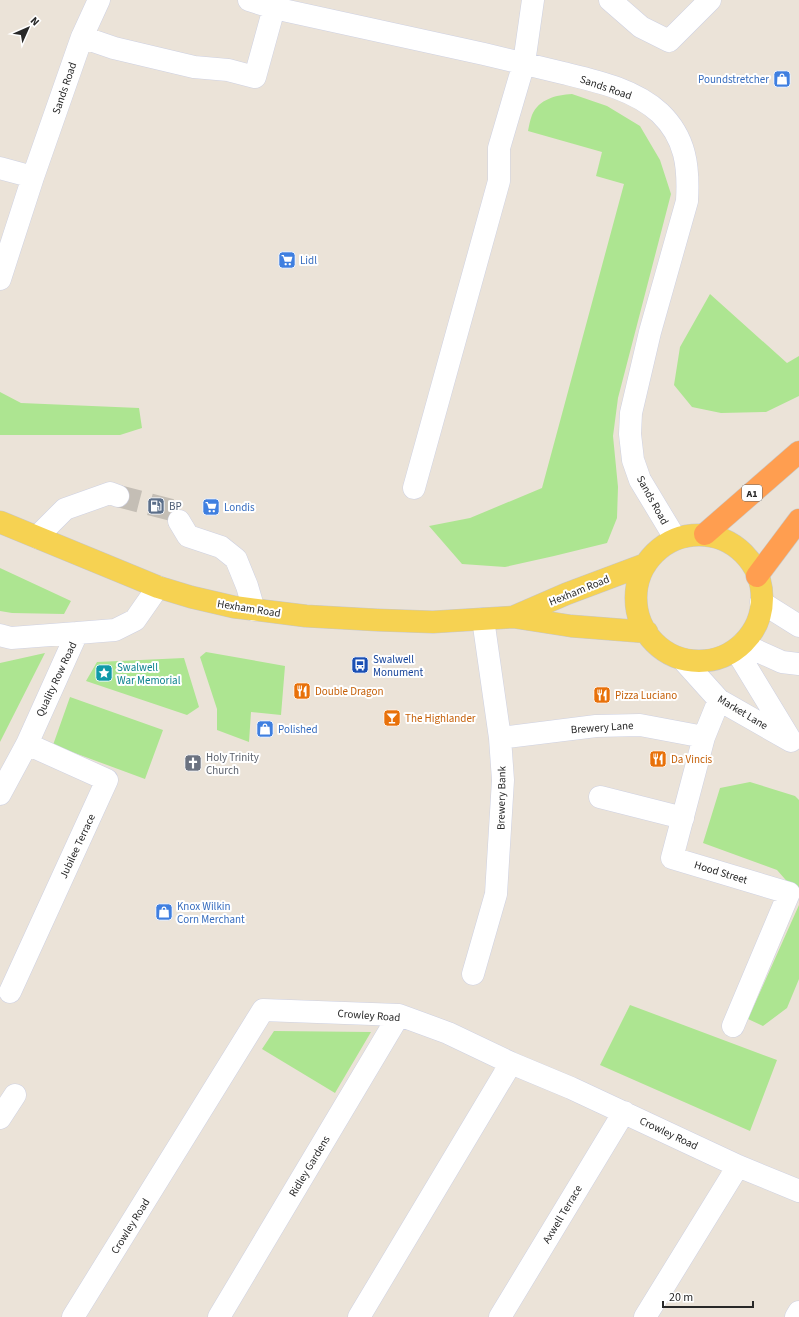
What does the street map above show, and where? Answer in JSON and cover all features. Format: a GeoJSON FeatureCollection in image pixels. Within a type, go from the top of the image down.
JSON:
{"type":"FeatureCollection","features":[{"type":"Feature","properties":{"kind":"highway","name":"A1"},"geometry":{"type":"LineString","coordinates":[[705,534],[799,452]]}},
{"type":"Feature","properties":{"kind":"highway"},"geometry":{"type":"LineString","coordinates":[[756,576],[799,520]]}},
{"type":"Feature","properties":{"kind":"main road","name":"Hexham Road"},"geometry":{"type":"LineString","coordinates":[[0,522],[158,587],[191,597],[254,610],[306,616],[433,622],[513,617],[571,626],[647,632]]}},
{"type":"Feature","properties":{"kind":"main road"},"geometry":{"type":"LineString","coordinates":[[705,534],[722,540],[736,548],[748,561],[756,576],[760,589],[761,602],[759,615],[754,627],[739,647],[717,661],[703,662],[683,660],[668,652],[656,643],[647,632],[638,612],[637,595],[640,578],[646,564],[662,545],[675,538],[705,534]]}},
{"type":"Feature","properties":{"kind":"main road","name":"Hexham Road"},"geometry":{"type":"LineString","coordinates":[[513,617],[566,594],[646,564]]}},
{"type":"Feature","properties":{"kind":"street","name":"Sands Road"},"geometry":{"type":"LineString","coordinates":[[0,279],[33,177],[82,37],[99,0]]}},
{"type":"Feature","properties":{"kind":"street","name":"Sands Road"},"geometry":{"type":"LineString","coordinates":[[249,0],[274,8],[524,63],[598,82],[622,90],[642,100],[659,113],[672,128],[682,145],[687,163],[687,202],[650,332],[631,413],[630,434],[633,460],[640,480],[675,538]]}},
{"type":"Feature","properties":{"kind":"street"},"geometry":{"type":"LineString","coordinates":[[414,488],[499,181],[499,148],[524,63],[533,0]]}},
{"type":"Feature","properties":{"kind":"street"},"geometry":{"type":"LineString","coordinates":[[610,0],[641,28],[669,41],[710,0]]}},
{"type":"Feature","properties":{"kind":"street"},"geometry":{"type":"LineString","coordinates":[[82,37],[114,48],[194,67],[228,70],[255,77],[274,8]]}},
{"type":"Feature","properties":{"kind":"street"},"geometry":{"type":"LineString","coordinates":[[0,168],[33,177]]}},
{"type":"Feature","properties":{"kind":"street"},"geometry":{"type":"LineString","coordinates":[[39,538],[42,532],[65,509],[110,493],[118,496]]}},
{"type":"Feature","properties":{"kind":"street"},"geometry":{"type":"LineString","coordinates":[[179,521],[188,536],[221,547],[236,559],[247,586],[254,610]]}},
{"type":"Feature","properties":{"kind":"street","name":"Quality Row Road"},"geometry":{"type":"LineString","coordinates":[[0,794],[26,744],[78,632],[115,630],[135,620],[158,587]]}},
{"type":"Feature","properties":{"kind":"street"},"geometry":{"type":"LineString","coordinates":[[761,602],[799,626]]}},
{"type":"Feature","properties":{"kind":"street","name":"Brewery Bank"},"geometry":{"type":"LineString","coordinates":[[473,974],[496,894],[503,780],[500,738],[483,619]]}},
{"type":"Feature","properties":{"kind":"street"},"geometry":{"type":"LineString","coordinates":[[0,635],[11,638],[78,632]]}},
{"type":"Feature","properties":{"kind":"street"},"geometry":{"type":"LineString","coordinates":[[739,647],[782,662],[799,664]]}},
{"type":"Feature","properties":{"kind":"street","name":"Market Lane"},"geometry":{"type":"LineString","coordinates":[[739,647],[795,745]]}},
{"type":"Feature","properties":{"kind":"street","name":"Market Lane"},"geometry":{"type":"LineString","coordinates":[[683,660],[719,700],[795,745]]}},
{"type":"Feature","properties":{"kind":"street","name":"Hood Street"},"geometry":{"type":"LineString","coordinates":[[719,700],[704,737],[672,858],[790,893],[733,1026]]}},
{"type":"Feature","properties":{"kind":"street","name":"Brewery Lane"},"geometry":{"type":"LineString","coordinates":[[500,738],[596,726],[640,725],[704,737]]}},
{"type":"Feature","properties":{"kind":"street","name":"Jubilee Terrace"},"geometry":{"type":"LineString","coordinates":[[10,992],[107,780],[26,744]]}},
{"type":"Feature","properties":{"kind":"street"},"geometry":{"type":"LineString","coordinates":[[600,797],[683,818]]}},
{"type":"Feature","properties":{"kind":"street","name":"Crowley Road"},"geometry":{"type":"LineString","coordinates":[[73,1317],[263,1010],[399,1015],[448,1033],[511,1064],[571,1088],[738,1166],[799,1192]]}},
{"type":"Feature","properties":{"kind":"street","name":"Ridley Gardens"},"geometry":{"type":"LineString","coordinates":[[219,1317],[399,1015]]}},
{"type":"Feature","properties":{"kind":"street"},"geometry":{"type":"LineString","coordinates":[[359,1317],[511,1064]]}},
{"type":"Feature","properties":{"kind":"street"},"geometry":{"type":"LineString","coordinates":[[0,1118],[15,1095]]}},
{"type":"Feature","properties":{"kind":"street","name":"Axwell Terrace"},"geometry":{"type":"LineString","coordinates":[[500,1317],[624,1112]]}},
{"type":"Feature","properties":{"kind":"street"},"geometry":{"type":"LineString","coordinates":[[645,1317],[738,1166]]}},
{"type":"Feature","properties":{"kind":"street"},"geometry":{"type":"LineString","coordinates":[[796,1317],[799,1312]]}},
{"type":"Feature","properties":{"kind":"green space"},"geometry":{"type":"Polygon","coordinates":[[[572,94],[607,106],[640,126],[660,160],[671,194],[618,398],[613,436],[618,487],[617,518],[607,543],[505,567],[462,564],[429,526],[470,518],[542,488],[624,184],[596,176],[602,152],[528,131],[532,115],[539,105],[560,95],[572,94]]]}},
{"type":"Feature","properties":{"kind":"green space"},"geometry":{"type":"Polygon","coordinates":[[[710,294],[787,363],[799,356],[799,396],[766,412],[721,413],[692,407],[674,385],[680,347],[710,294]]]}},
{"type":"Feature","properties":{"kind":"green space"},"geometry":{"type":"Polygon","coordinates":[[[0,392],[21,403],[139,408],[142,428],[120,435],[0,435],[0,392]]]}},
{"type":"Feature","properties":{"kind":"green space"},"geometry":{"type":"Polygon","coordinates":[[[0,568],[71,601],[64,614],[12,613],[0,611],[0,568]]]}},
{"type":"Feature","properties":{"kind":"green space"},"geometry":{"type":"Polygon","coordinates":[[[206,652],[285,666],[281,715],[251,712],[249,742],[217,730],[217,709],[200,657],[206,652]]]}},
{"type":"Feature","properties":{"kind":"green space"},"geometry":{"type":"Polygon","coordinates":[[[45,653],[0,742],[0,663],[45,653]]]}},
{"type":"Feature","properties":{"kind":"green space"},"geometry":{"type":"Polygon","coordinates":[[[184,658],[199,707],[187,715],[86,681],[97,662],[184,658]]]}},
{"type":"Feature","properties":{"kind":"green space"},"geometry":{"type":"Polygon","coordinates":[[[70,697],[163,730],[145,779],[53,745],[70,697]]]}},
{"type":"Feature","properties":{"kind":"green space"},"geometry":{"type":"Polygon","coordinates":[[[750,782],[795,796],[799,800],[799,895],[777,870],[703,843],[720,788],[750,782]]]}},
{"type":"Feature","properties":{"kind":"green space"},"geometry":{"type":"Polygon","coordinates":[[[799,905],[799,979],[787,1008],[763,1026],[748,1019],[799,905]]]}},
{"type":"Feature","properties":{"kind":"green space"},"geometry":{"type":"Polygon","coordinates":[[[630,1005],[777,1060],[750,1131],[600,1065],[630,1005]]]}},
{"type":"Feature","properties":{"kind":"green space"},"geometry":{"type":"Polygon","coordinates":[[[274,1031],[371,1032],[335,1093],[262,1049],[274,1031]]]}},
{"type":"Feature","properties":{"kind":"tunnel"},"geometry":{"type":"LineString","coordinates":[[118,496],[172,510],[179,521]]}},
{"type":"Feature","properties":{"kind":"place","name":"Poundstretcher"},"geometry":{"type":"Point","coordinates":[782,79]}},
{"type":"Feature","properties":{"kind":"place","name":"Lidl"},"geometry":{"type":"Point","coordinates":[287,260]}},
{"type":"Feature","properties":{"kind":"place","name":"BP"},"geometry":{"type":"Point","coordinates":[156,506]}},
{"type":"Feature","properties":{"kind":"place","name":"Londis"},"geometry":{"type":"Point","coordinates":[211,507]}},
{"type":"Feature","properties":{"kind":"place","name":"Swalwell Monument"},"geometry":{"type":"Point","coordinates":[360,665]}},
{"type":"Feature","properties":{"kind":"place","name":"Swalwell War Memorial"},"geometry":{"type":"Point","coordinates":[104,673]}},
{"type":"Feature","properties":{"kind":"place","name":"Double Dragon"},"geometry":{"type":"Point","coordinates":[302,691]}},
{"type":"Feature","properties":{"kind":"place","name":"Pizza Luciano"},"geometry":{"type":"Point","coordinates":[602,695]}},
{"type":"Feature","properties":{"kind":"place","name":"The Highlander"},"geometry":{"type":"Point","coordinates":[392,718]}},
{"type":"Feature","properties":{"kind":"place","name":"Polished"},"geometry":{"type":"Point","coordinates":[265,729]}},
{"type":"Feature","properties":{"kind":"place","name":"Da Vincis"},"geometry":{"type":"Point","coordinates":[658,759]}},
{"type":"Feature","properties":{"kind":"place","name":"Holy Trinity Church"},"geometry":{"type":"Point","coordinates":[193,763]}},
{"type":"Feature","properties":{"kind":"place","name":"Knox Wilkin Corn Merchant"},"geometry":{"type":"Point","coordinates":[164,912]}}]}
